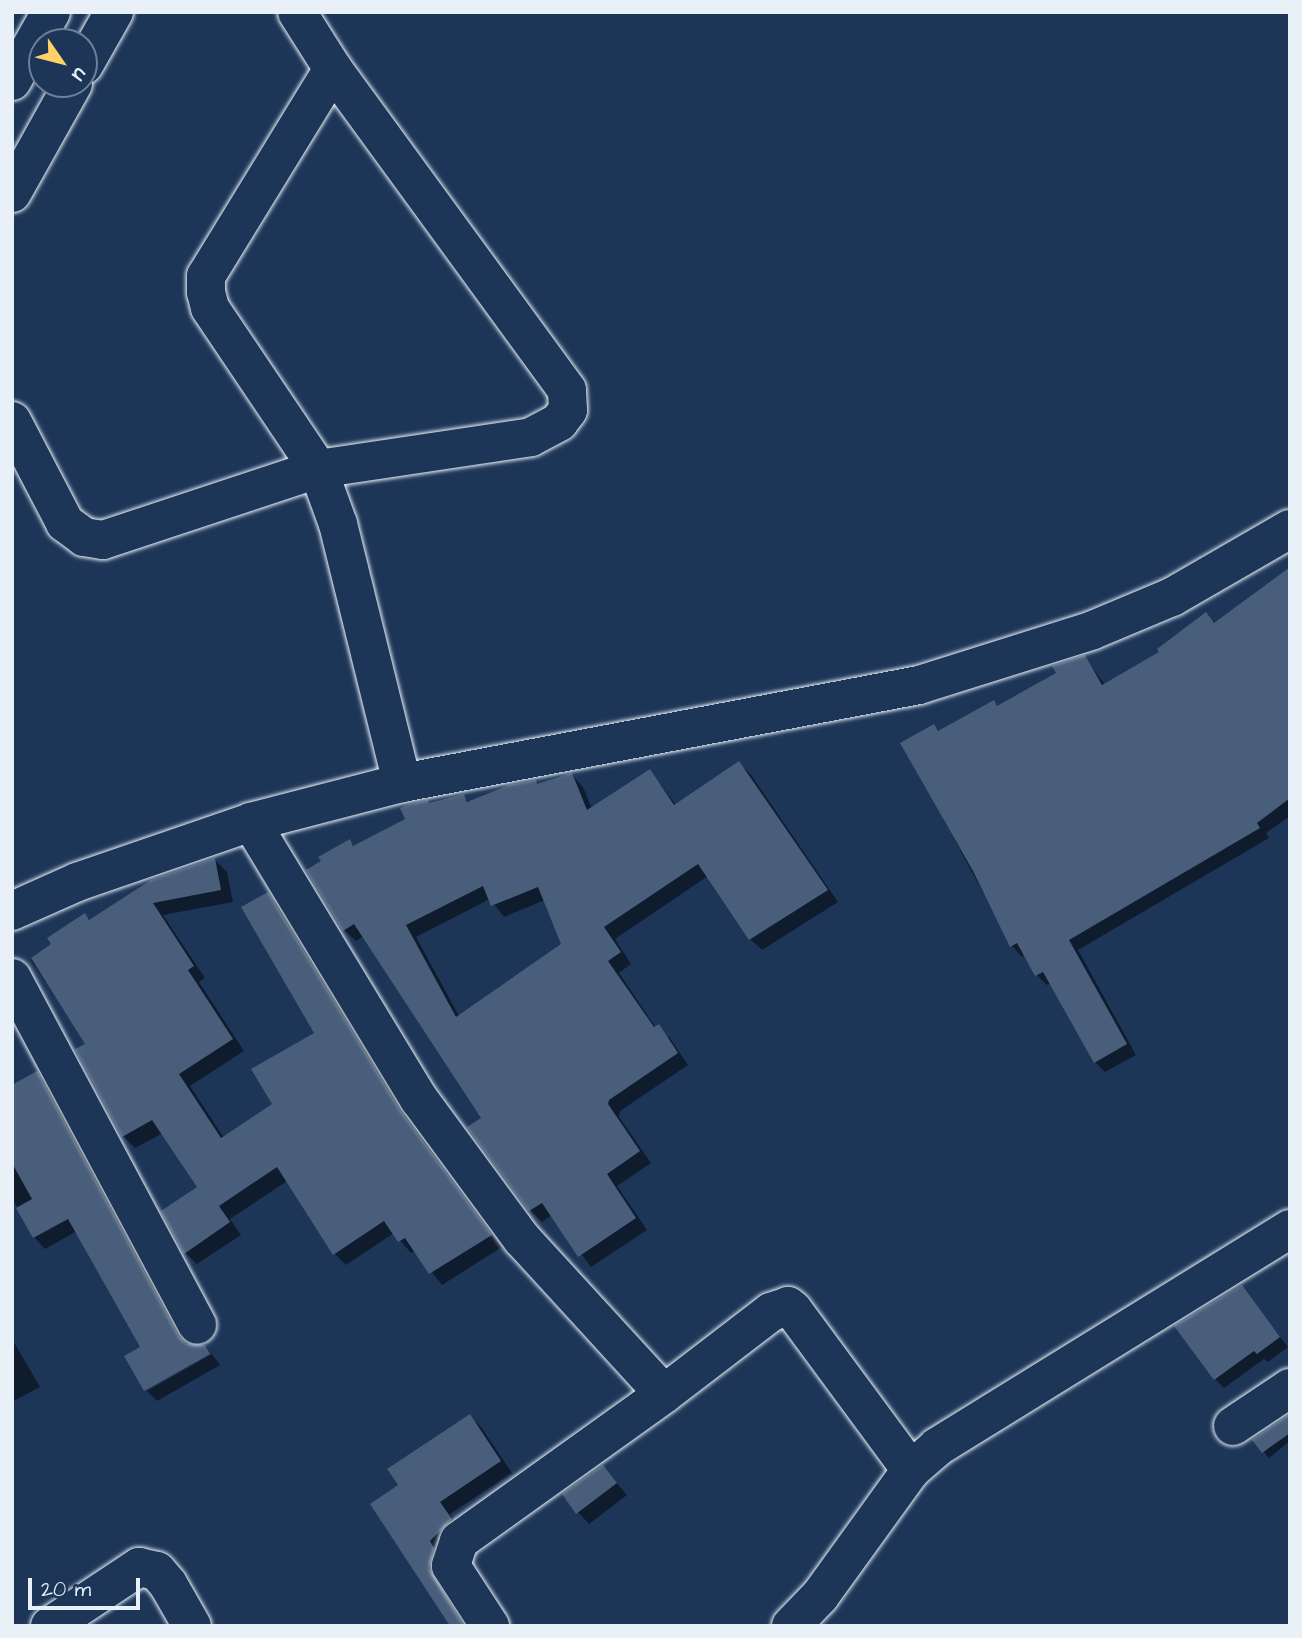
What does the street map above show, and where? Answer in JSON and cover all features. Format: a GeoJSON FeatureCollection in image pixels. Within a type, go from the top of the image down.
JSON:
{"type":"FeatureCollection","features":[{"type":"Feature","properties":{"kind":"street"},"geometry":{"type":"LineString","coordinates":[[12,81],[51,12]]}},
{"type":"Feature","properties":{"kind":"street"},"geometry":{"type":"LineString","coordinates":[[98,40],[114,12]]}},
{"type":"Feature","properties":{"kind":"street"},"geometry":{"type":"LineString","coordinates":[[12,421],[65,523],[84,537],[103,540],[318,469],[531,437],[559,422],[568,410],[567,390],[333,69],[297,12]]}},
{"type":"Feature","properties":{"kind":"street"},"geometry":{"type":"LineString","coordinates":[[333,69],[206,276],[206,292],[209,308],[318,469],[338,524],[397,760]]}},
{"type":"Feature","properties":{"kind":"street"},"geometry":{"type":"LineString","coordinates":[[12,193],[66,98]]}},
{"type":"Feature","properties":{"kind":"street"},"geometry":{"type":"LineString","coordinates":[[12,911],[77,882],[251,822],[397,760],[919,685],[1093,631],[1172,597],[1290,529]]}},
{"type":"Feature","properties":{"kind":"street"},"geometry":{"type":"LineString","coordinates":[[251,822],[419,1099],[522,1240],[664,1394]]}},
{"type":"Feature","properties":{"kind":"street"},"geometry":{"type":"LineString","coordinates":[[12,978],[197,1325]]}},
{"type":"Feature","properties":{"kind":"street"},"geometry":{"type":"LineString","coordinates":[[792,1626],[833,1578],[911,1470],[937,1447],[1290,1229]]}},
{"type":"Feature","properties":{"kind":"street"},"geometry":{"type":"LineString","coordinates":[[490,1626],[451,1566],[459,1541],[776,1310],[793,1310],[911,1470]]}},
{"type":"Feature","properties":{"kind":"street"},"geometry":{"type":"LineString","coordinates":[[1233,1426],[1290,1388]]}},
{"type":"Feature","properties":{"kind":"street"},"geometry":{"type":"LineString","coordinates":[[50,1626],[139,1567],[157,1571],[168,1584],[192,1626]]}},
{"type":"Feature","properties":{"kind":"building"},"geometry":{"type":"Polygon","coordinates":[[[1290,567],[1290,798],[1257,823],[1260,828],[1069,940],[1127,1044],[1094,1063],[1043,972],[1035,976],[1017,943],[1010,947],[973,871],[900,743],[934,724],[938,731],[994,700],[997,706],[1056,673],[1052,666],[1085,655],[1102,685],[1159,652],[1157,649],[1206,612],[1214,623],[1290,567]]]}},
{"type":"Feature","properties":{"kind":"building"},"geometry":{"type":"Polygon","coordinates":[[[739,761],[828,890],[749,940],[698,864],[604,927],[621,952],[608,961],[654,1027],[659,1024],[678,1053],[609,1100],[608,1104],[640,1151],[607,1174],[636,1218],[578,1257],[542,1203],[529,1211],[467,1127],[481,1118],[354,924],[343,931],[306,870],[321,861],[318,857],[350,839],[353,846],[405,819],[400,808],[410,804],[428,800],[429,803],[464,794],[467,802],[509,785],[536,780],[537,784],[572,773],[587,810],[650,769],[674,805],[739,761]],[[483,886],[406,925],[456,1017],[561,944],[538,887],[491,906],[483,886]]]}},
{"type":"Feature","properties":{"kind":"building"},"geometry":{"type":"Polygon","coordinates":[[[215,858],[221,890],[153,903],[194,966],[188,970],[233,1039],[179,1074],[221,1138],[272,1104],[251,1069],[314,1033],[241,907],[268,892],[400,1110],[492,1235],[429,1274],[405,1238],[398,1242],[384,1221],[333,1255],[277,1167],[219,1206],[230,1222],[184,1254],[161,1211],[197,1187],[152,1120],[122,1137],[75,1049],[85,1044],[31,958],[51,944],[47,938],[85,913],[89,920],[151,880],[215,858]]]}},
{"type":"Feature","properties":{"kind":"building"},"geometry":{"type":"Polygon","coordinates":[[[37,1071],[178,1335],[186,1344],[205,1345],[210,1354],[144,1391],[124,1356],[140,1347],[68,1219],[33,1238],[16,1208],[32,1199],[12,1163],[12,1085],[37,1071]]]}},
{"type":"Feature","properties":{"kind":"building"},"geometry":{"type":"Polygon","coordinates":[[[1242,1285],[1280,1337],[1257,1354],[1254,1351],[1214,1380],[1174,1326],[1242,1285]]]}},
{"type":"Feature","properties":{"kind":"building"},"geometry":{"type":"Polygon","coordinates":[[[470,1414],[501,1461],[440,1502],[452,1519],[430,1541],[434,1548],[429,1568],[464,1626],[450,1626],[370,1504],[398,1485],[387,1469],[470,1414]]]}},
{"type":"Feature","properties":{"kind":"building"},"geometry":{"type":"Polygon","coordinates":[[[1290,1414],[1290,1433],[1262,1453],[1252,1440],[1290,1414]]]}},
{"type":"Feature","properties":{"kind":"building"},"geometry":{"type":"Polygon","coordinates":[[[603,1465],[617,1483],[576,1514],[562,1494],[603,1465]]]}}]}
